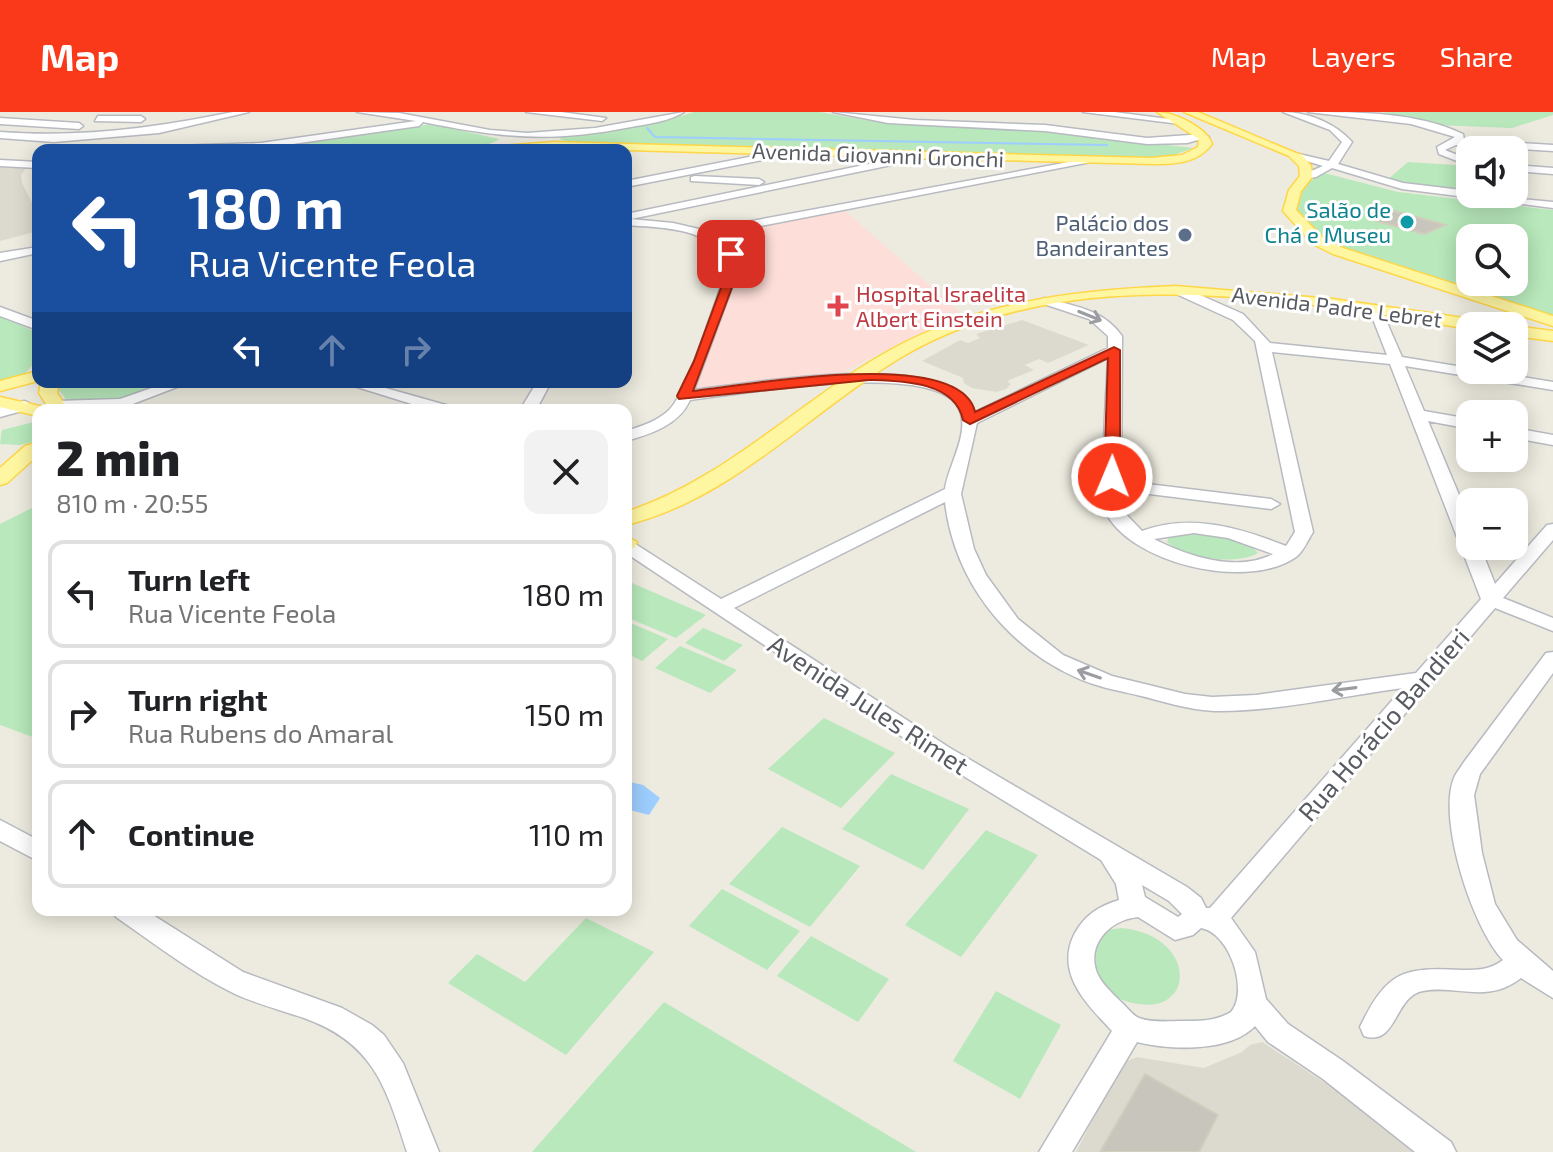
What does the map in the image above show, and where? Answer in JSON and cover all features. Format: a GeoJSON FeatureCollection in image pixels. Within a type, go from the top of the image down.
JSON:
{"type":"FeatureCollection","features":[{"type":"Feature","properties":{"kind":"main road"},"geometry":{"type":"LineString","coordinates":[[1162,112],[1180,121],[1205,142]]}},
{"type":"Feature","properties":{"kind":"main road"},"geometry":{"type":"LineString","coordinates":[[1189,112],[1293,154],[1305,166],[1306,177],[1295,190],[1289,211],[1318,241],[1388,270],[1553,321]]}},
{"type":"Feature","properties":{"kind":"main road","name":"Avenida Giovanni Gronchi"},"geometry":{"type":"LineString","coordinates":[[632,147],[1096,160],[1180,159],[1197,154],[1205,142]]}},
{"type":"Feature","properties":{"kind":"main road","name":"Avenida Padre Lebret"},"geometry":{"type":"LineString","coordinates":[[632,517],[665,508],[706,488],[857,378],[928,337],[1012,307],[1106,293],[1178,290],[1282,295],[1456,322]]}},
{"type":"Feature","properties":{"kind":"main road"},"geometry":{"type":"LineString","coordinates":[[1528,333],[1553,336]]}},
{"type":"Feature","properties":{"kind":"main road"},"geometry":{"type":"LineString","coordinates":[[0,386],[32,378]]}},
{"type":"Feature","properties":{"kind":"main road"},"geometry":{"type":"LineString","coordinates":[[0,402],[31,409]]}},
{"type":"Feature","properties":{"kind":"main road"},"geometry":{"type":"LineString","coordinates":[[0,453],[32,449]]}},
{"type":"Feature","properties":{"kind":"main road"},"geometry":{"type":"LineString","coordinates":[[0,479],[32,452]]}},
{"type":"Feature","properties":{"kind":"street"},"geometry":{"type":"LineString","coordinates":[[0,120],[21,112]]}},
{"type":"Feature","properties":{"kind":"street"},"geometry":{"type":"LineString","coordinates":[[98,119],[158,118],[212,112]]}},
{"type":"Feature","properties":{"kind":"street"},"geometry":{"type":"LineString","coordinates":[[0,135],[54,139],[159,130],[245,112]]}},
{"type":"Feature","properties":{"kind":"street"},"geometry":{"type":"LineString","coordinates":[[361,112],[406,113],[505,135],[549,138],[680,112]]}},
{"type":"Feature","properties":{"kind":"street"},"geometry":{"type":"LineString","coordinates":[[530,112],[597,118],[664,117]]}},
{"type":"Feature","properties":{"kind":"street"},"geometry":{"type":"LineString","coordinates":[[837,112],[891,121],[1049,128]]}},
{"type":"Feature","properties":{"kind":"street"},"geometry":{"type":"LineString","coordinates":[[951,112],[1049,128],[1205,142]]}},
{"type":"Feature","properties":{"kind":"street"},"geometry":{"type":"LineString","coordinates":[[1087,112],[1180,121]]}},
{"type":"Feature","properties":{"kind":"street"},"geometry":{"type":"LineString","coordinates":[[1287,112],[1322,122],[1345,137],[1348,146],[1330,165],[1306,177]]}},
{"type":"Feature","properties":{"kind":"street"},"geometry":{"type":"LineString","coordinates":[[1312,112],[1426,125]]}},
{"type":"Feature","properties":{"kind":"street"},"geometry":{"type":"LineString","coordinates":[[1375,112],[1457,134],[1459,140],[1441,147],[1442,152],[1456,158]]}},
{"type":"Feature","properties":{"kind":"street"},"geometry":{"type":"LineString","coordinates":[[0,120],[79,126]]}},
{"type":"Feature","properties":{"kind":"street"},"geometry":{"type":"LineString","coordinates":[[965,125],[995,120]]}},
{"type":"Feature","properties":{"kind":"street"},"geometry":{"type":"LineString","coordinates":[[291,144],[435,121]]}},
{"type":"Feature","properties":{"kind":"street"},"geometry":{"type":"LineString","coordinates":[[499,144],[505,135]]}},
{"type":"Feature","properties":{"kind":"street"},"geometry":{"type":"LineString","coordinates":[[1452,142],[1553,148]]}},
{"type":"Feature","properties":{"kind":"street"},"geometry":{"type":"LineString","coordinates":[[632,183],[795,151]]}},
{"type":"Feature","properties":{"kind":"street"},"geometry":{"type":"LineString","coordinates":[[1293,154],[1402,186],[1553,205]]}},
{"type":"Feature","properties":{"kind":"street"},"geometry":{"type":"LineString","coordinates":[[632,218],[927,155]]}},
{"type":"Feature","properties":{"kind":"street"},"geometry":{"type":"LineString","coordinates":[[632,220],[705,233],[1096,160]]}},
{"type":"Feature","properties":{"kind":"street"},"geometry":{"type":"LineString","coordinates":[[0,163],[32,164]]}},
{"type":"Feature","properties":{"kind":"street"},"geometry":{"type":"LineString","coordinates":[[1528,169],[1553,171]]}},
{"type":"Feature","properties":{"kind":"street"},"geometry":{"type":"LineString","coordinates":[[632,177],[791,183]]}},
{"type":"Feature","properties":{"kind":"street"},"geometry":{"type":"LineString","coordinates":[[718,211],[733,208]]}},
{"type":"Feature","properties":{"kind":"street"},"geometry":{"type":"LineString","coordinates":[[678,228],[692,219]]}},
{"type":"Feature","properties":{"kind":"street"},"geometry":{"type":"LineString","coordinates":[[632,434],[665,421],[678,410],[700,361],[734,266],[731,254],[705,233]]}},
{"type":"Feature","properties":{"kind":"street"},"geometry":{"type":"LineString","coordinates":[[0,257],[32,251]]}},
{"type":"Feature","properties":{"kind":"street"},"geometry":{"type":"LineString","coordinates":[[1044,302],[1102,321],[1115,336],[1112,509],[1117,521],[1138,539],[1175,558],[1219,566],[1263,563],[1286,553],[1300,541],[1304,532],[1264,347],[1256,332],[1238,317],[1178,290]]}},
{"type":"Feature","properties":{"kind":"street"},"geometry":{"type":"LineString","coordinates":[[1375,309],[1456,511]]}},
{"type":"Feature","properties":{"kind":"street"},"geometry":{"type":"LineString","coordinates":[[0,311],[32,324]]}},
{"type":"Feature","properties":{"kind":"street"},"geometry":{"type":"LineString","coordinates":[[1264,347],[1393,359],[1553,386]]}},
{"type":"Feature","properties":{"kind":"street"},"geometry":{"type":"LineString","coordinates":[[970,420],[1114,350]]}},
{"type":"Feature","properties":{"kind":"street"},"geometry":{"type":"LineString","coordinates":[[684,396],[857,378],[900,377],[934,384],[961,398],[970,420],[953,492],[960,538],[987,594],[1031,639],[1080,672],[1199,703],[1264,701],[1421,679]]}},
{"type":"Feature","properties":{"kind":"street"},"geometry":{"type":"LineString","coordinates":[[117,404],[164,388]]}},
{"type":"Feature","properties":{"kind":"street"},"geometry":{"type":"LineString","coordinates":[[366,388],[423,404]]}},
{"type":"Feature","properties":{"kind":"street"},"geometry":{"type":"LineString","coordinates":[[389,396],[395,388]]}},
{"type":"Feature","properties":{"kind":"street"},"geometry":{"type":"LineString","coordinates":[[92,404],[127,400]]}},
{"type":"Feature","properties":{"kind":"street"},"geometry":{"type":"LineString","coordinates":[[0,412],[31,409]]}},
{"type":"Feature","properties":{"kind":"street"},"geometry":{"type":"LineString","coordinates":[[1416,414],[1456,421]]}},
{"type":"Feature","properties":{"kind":"street"},"geometry":{"type":"LineString","coordinates":[[1528,436],[1553,440]]}},
{"type":"Feature","properties":{"kind":"street"},"geometry":{"type":"LineString","coordinates":[[1131,487],[1271,504]]}},
{"type":"Feature","properties":{"kind":"street"},"geometry":{"type":"LineString","coordinates":[[722,606],[953,492]]}},
{"type":"Feature","properties":{"kind":"street"},"geometry":{"type":"LineString","coordinates":[[1200,495],[1202,528]]}},
{"type":"Feature","properties":{"kind":"street"},"geometry":{"type":"LineString","coordinates":[[1138,539],[1162,529],[1202,528],[1237,534],[1286,553]]}},
{"type":"Feature","properties":{"kind":"street","name":"Rua Horácio Bandieri"},"geometry":{"type":"LineString","coordinates":[[1206,919],[1223,909],[1553,529]]}},
{"type":"Feature","properties":{"kind":"street","name":"Avenida Jules Rimet"},"geometry":{"type":"LineString","coordinates":[[632,548],[942,753],[1178,894],[1206,919]]}},
{"type":"Feature","properties":{"kind":"street"},"geometry":{"type":"LineString","coordinates":[[1476,560],[1491,600],[1553,625]]}},
{"type":"Feature","properties":{"kind":"street"},"geometry":{"type":"LineString","coordinates":[[1553,658],[1472,768],[1465,779],[1462,795],[1480,902],[1500,939],[1553,986]]}},
{"type":"Feature","properties":{"kind":"street"},"geometry":{"type":"LineString","coordinates":[[0,829],[32,848]]}},
{"type":"Feature","properties":{"kind":"street","name":"Avenida Jules Rimet"},"geometry":{"type":"LineString","coordinates":[[1102,849],[1130,881],[1133,901],[1130,907]]}},
{"type":"Feature","properties":{"kind":"street"},"geometry":{"type":"LineString","coordinates":[[1252,1002],[1241,1019],[1225,1030],[1204,1034],[1130,1028],[1091,988],[1080,965],[1081,951],[1093,928],[1114,910],[1142,906],[1175,929],[1206,919],[1232,938],[1248,969],[1252,1002],[1278,1033],[1333,1070],[1440,1152]]}},
{"type":"Feature","properties":{"kind":"street"},"geometry":{"type":"LineString","coordinates":[[134,916],[231,979],[271,998],[329,1016],[363,1034],[382,1054],[423,1152]]}},
{"type":"Feature","properties":{"kind":"street"},"geometry":{"type":"LineString","coordinates":[[1374,1027],[1399,989],[1420,979],[1480,982],[1504,975],[1522,961]]}},
{"type":"Feature","properties":{"kind":"street"},"geometry":{"type":"LineString","coordinates":[[1055,1152],[1130,1028]]}},
{"type":"Feature","properties":{"kind":"shaded area"},"geometry":{"type":"Polygon","coordinates":[[[0,166],[26,168],[21,175],[32,202],[32,233],[0,241],[0,166]]]}},
{"type":"Feature","properties":{"kind":"shaded area","name":"Hospital Israelita Albert Einstein"},"geometry":{"type":"Polygon","coordinates":[[[843,209],[959,311],[960,317],[911,337],[834,377],[694,394],[716,334],[735,263],[710,233],[843,209]]]}},
{"type":"Feature","properties":{"kind":"shaded area"},"geometry":{"type":"Polygon","coordinates":[[[1022,320],[1089,345],[1048,363],[1039,359],[1025,365],[1034,370],[1007,381],[1011,384],[997,392],[972,388],[964,383],[963,378],[922,361],[960,340],[968,343],[980,338],[976,334],[1022,320]]]}},
{"type":"Feature","properties":{"kind":"shaded area"},"geometry":{"type":"Polygon","coordinates":[[[1262,1042],[1361,1106],[1421,1152],[1076,1152],[1122,1063],[1137,1057],[1204,1068],[1262,1042]]]}},
{"type":"Feature","properties":{"kind":"green space"},"geometry":{"type":"Polygon","coordinates":[[[694,112],[820,112],[887,124],[1021,128],[1193,148],[1171,156],[1134,158],[569,142],[559,139],[655,124],[694,112]]]}},
{"type":"Feature","properties":{"kind":"green space"},"geometry":{"type":"Polygon","coordinates":[[[1383,112],[1553,112],[1553,115],[1512,128],[1435,125],[1383,112]]]}},
{"type":"Feature","properties":{"kind":"green space"},"geometry":{"type":"Polygon","coordinates":[[[432,124],[499,139],[487,144],[301,144],[432,124]]]}},
{"type":"Feature","properties":{"kind":"green space"},"geometry":{"type":"Polygon","coordinates":[[[1408,162],[1456,165],[1456,190],[1386,181],[1408,162]]]}},
{"type":"Feature","properties":{"kind":"green space"},"geometry":{"type":"Polygon","coordinates":[[[1324,173],[1398,192],[1456,199],[1456,208],[1553,210],[1553,315],[1492,296],[1528,296],[1528,224],[1456,224],[1456,285],[1343,250],[1320,237],[1291,206],[1305,184],[1324,173]]]}},
{"type":"Feature","properties":{"kind":"green space"},"geometry":{"type":"Polygon","coordinates":[[[0,316],[32,330],[32,365],[19,376],[0,382],[0,316]]]}},
{"type":"Feature","properties":{"kind":"green space"},"geometry":{"type":"Polygon","coordinates":[[[58,389],[147,389],[117,399],[66,399],[58,389]]]}},
{"type":"Feature","properties":{"kind":"green space"},"geometry":{"type":"Polygon","coordinates":[[[32,422],[32,442],[0,444],[2,430],[32,422]]]}},
{"type":"Feature","properties":{"kind":"green space"},"geometry":{"type":"Polygon","coordinates":[[[32,508],[32,737],[0,725],[0,524],[32,508]]]}},
{"type":"Feature","properties":{"kind":"green space"},"geometry":{"type":"Polygon","coordinates":[[[1169,537],[1232,539],[1258,553],[1237,559],[1198,556],[1167,542],[1169,537]]]}},
{"type":"Feature","properties":{"kind":"green space"},"geometry":{"type":"Polygon","coordinates":[[[632,583],[706,615],[676,638],[632,620],[632,583]]]}},
{"type":"Feature","properties":{"kind":"green space"},"geometry":{"type":"Polygon","coordinates":[[[632,624],[668,639],[642,661],[632,656],[632,624]]]}},
{"type":"Feature","properties":{"kind":"green space"},"geometry":{"type":"Polygon","coordinates":[[[703,628],[743,645],[724,661],[685,643],[703,628]]]}},
{"type":"Feature","properties":{"kind":"green space"},"geometry":{"type":"Polygon","coordinates":[[[680,646],[737,670],[710,693],[655,668],[680,646]]]}},
{"type":"Feature","properties":{"kind":"green space"},"geometry":{"type":"Polygon","coordinates":[[[824,718],[895,753],[841,808],[768,769],[824,718]]]}},
{"type":"Feature","properties":{"kind":"green space"},"geometry":{"type":"Polygon","coordinates":[[[891,774],[969,809],[923,870],[842,829],[891,774]]]}},
{"type":"Feature","properties":{"kind":"green space"},"geometry":{"type":"Polygon","coordinates":[[[782,827],[860,866],[810,927],[729,884],[782,827]]]}},
{"type":"Feature","properties":{"kind":"green space"},"geometry":{"type":"Polygon","coordinates":[[[986,830],[1038,855],[961,957],[905,925],[986,830]]]}},
{"type":"Feature","properties":{"kind":"green space"},"geometry":{"type":"Polygon","coordinates":[[[722,889],[800,931],[767,970],[689,926],[722,889]]]}},
{"type":"Feature","properties":{"kind":"green space"},"geometry":{"type":"Polygon","coordinates":[[[586,918],[654,952],[566,1055],[448,983],[477,954],[525,982],[586,918]]]}},
{"type":"Feature","properties":{"kind":"green space"},"geometry":{"type":"Polygon","coordinates":[[[1122,928],[1147,934],[1165,946],[1176,960],[1180,975],[1177,989],[1167,1000],[1151,1005],[1129,1002],[1107,993],[1095,980],[1088,947],[1107,930],[1122,928]]]}},
{"type":"Feature","properties":{"kind":"green space"},"geometry":{"type":"Polygon","coordinates":[[[811,936],[889,979],[858,1022],[777,976],[811,936]]]}},
{"type":"Feature","properties":{"kind":"green space"},"geometry":{"type":"Polygon","coordinates":[[[996,991],[1061,1025],[1020,1099],[953,1061],[996,991]]]}},
{"type":"Feature","properties":{"kind":"green space"},"geometry":{"type":"Polygon","coordinates":[[[664,1002],[916,1152],[532,1152],[664,1002]]]}},
{"type":"Feature","properties":{"kind":"water"},"geometry":{"type":"Polygon","coordinates":[[[632,782],[643,785],[660,798],[649,815],[632,811],[632,782]]]}},
{"type":"Feature","properties":{"kind":"building","name":"Salão de Chá e Museu"},"geometry":{"type":"Polygon","coordinates":[[[1391,210],[1446,225],[1424,234],[1369,219],[1391,210]]]}},
{"type":"Feature","properties":{"kind":"building"},"geometry":{"type":"Polygon","coordinates":[[[1145,1074],[1218,1115],[1199,1152],[1100,1152],[1145,1074]]]}},
{"type":"Feature","properties":{"kind":"waterway"},"geometry":{"type":"LineString","coordinates":[[647,128],[655,137],[1107,145]]}},
{"type":"Feature","properties":{"kind":"place","name":"Salão de Chá e Museu"},"geometry":{"type":"Point","coordinates":[1407,222]}},
{"type":"Feature","properties":{"kind":"place","name":"Palácio dos Bandeirantes"},"geometry":{"type":"Point","coordinates":[1185,235]}},
{"type":"Feature","properties":{"kind":"place","name":"Hospital Israelita Albert Einstein"},"geometry":{"type":"Point","coordinates":[838,306]}},
{"type":"Feature","properties":{"kind":"route"},"geometry":{"type":"LineString","coordinates":[[731,254],[734,266],[684,396],[869,376],[900,377],[934,384],[950,391],[961,398],[970,420],[1114,350],[1112,477]]}}]}
